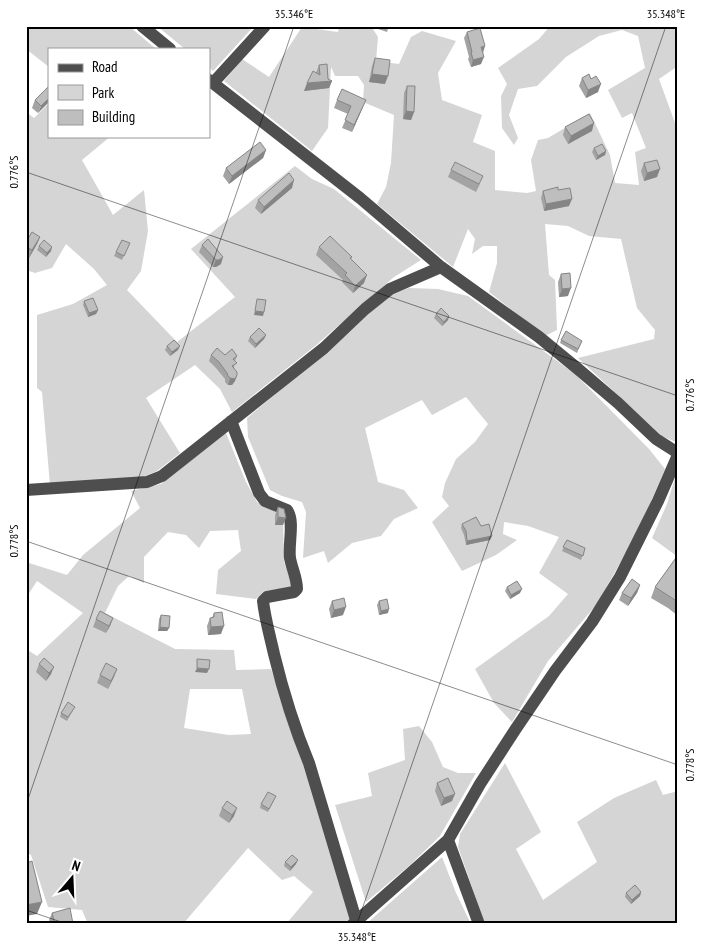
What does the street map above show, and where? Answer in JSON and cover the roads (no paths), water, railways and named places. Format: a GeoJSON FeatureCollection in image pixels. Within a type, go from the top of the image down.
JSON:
{"type":"FeatureCollection","features":[{"type":"Feature","properties":{"kind":"street"},"geometry":{"type":"LineString","coordinates":[[142,26],[169,48]]}},
{"type":"Feature","properties":{"kind":"street"},"geometry":{"type":"LineString","coordinates":[[231,421],[259,493],[265,501],[287,510],[290,516],[290,557],[297,589],[294,592],[267,597],[263,601],[265,615],[283,693],[309,763],[354,922],[448,840],[480,784],[515,730],[555,671],[592,622],[620,577],[658,501],[678,454],[656,439],[618,403],[538,337],[441,267],[360,198],[211,81],[265,26]]}},
{"type":"Feature","properties":{"kind":"street"},"geometry":{"type":"LineString","coordinates":[[26,490],[156,480],[168,473],[324,348],[365,309],[390,289],[441,267]]}},
{"type":"Feature","properties":{"kind":"street"},"geometry":{"type":"LineString","coordinates":[[448,840],[479,924]]}}]}
